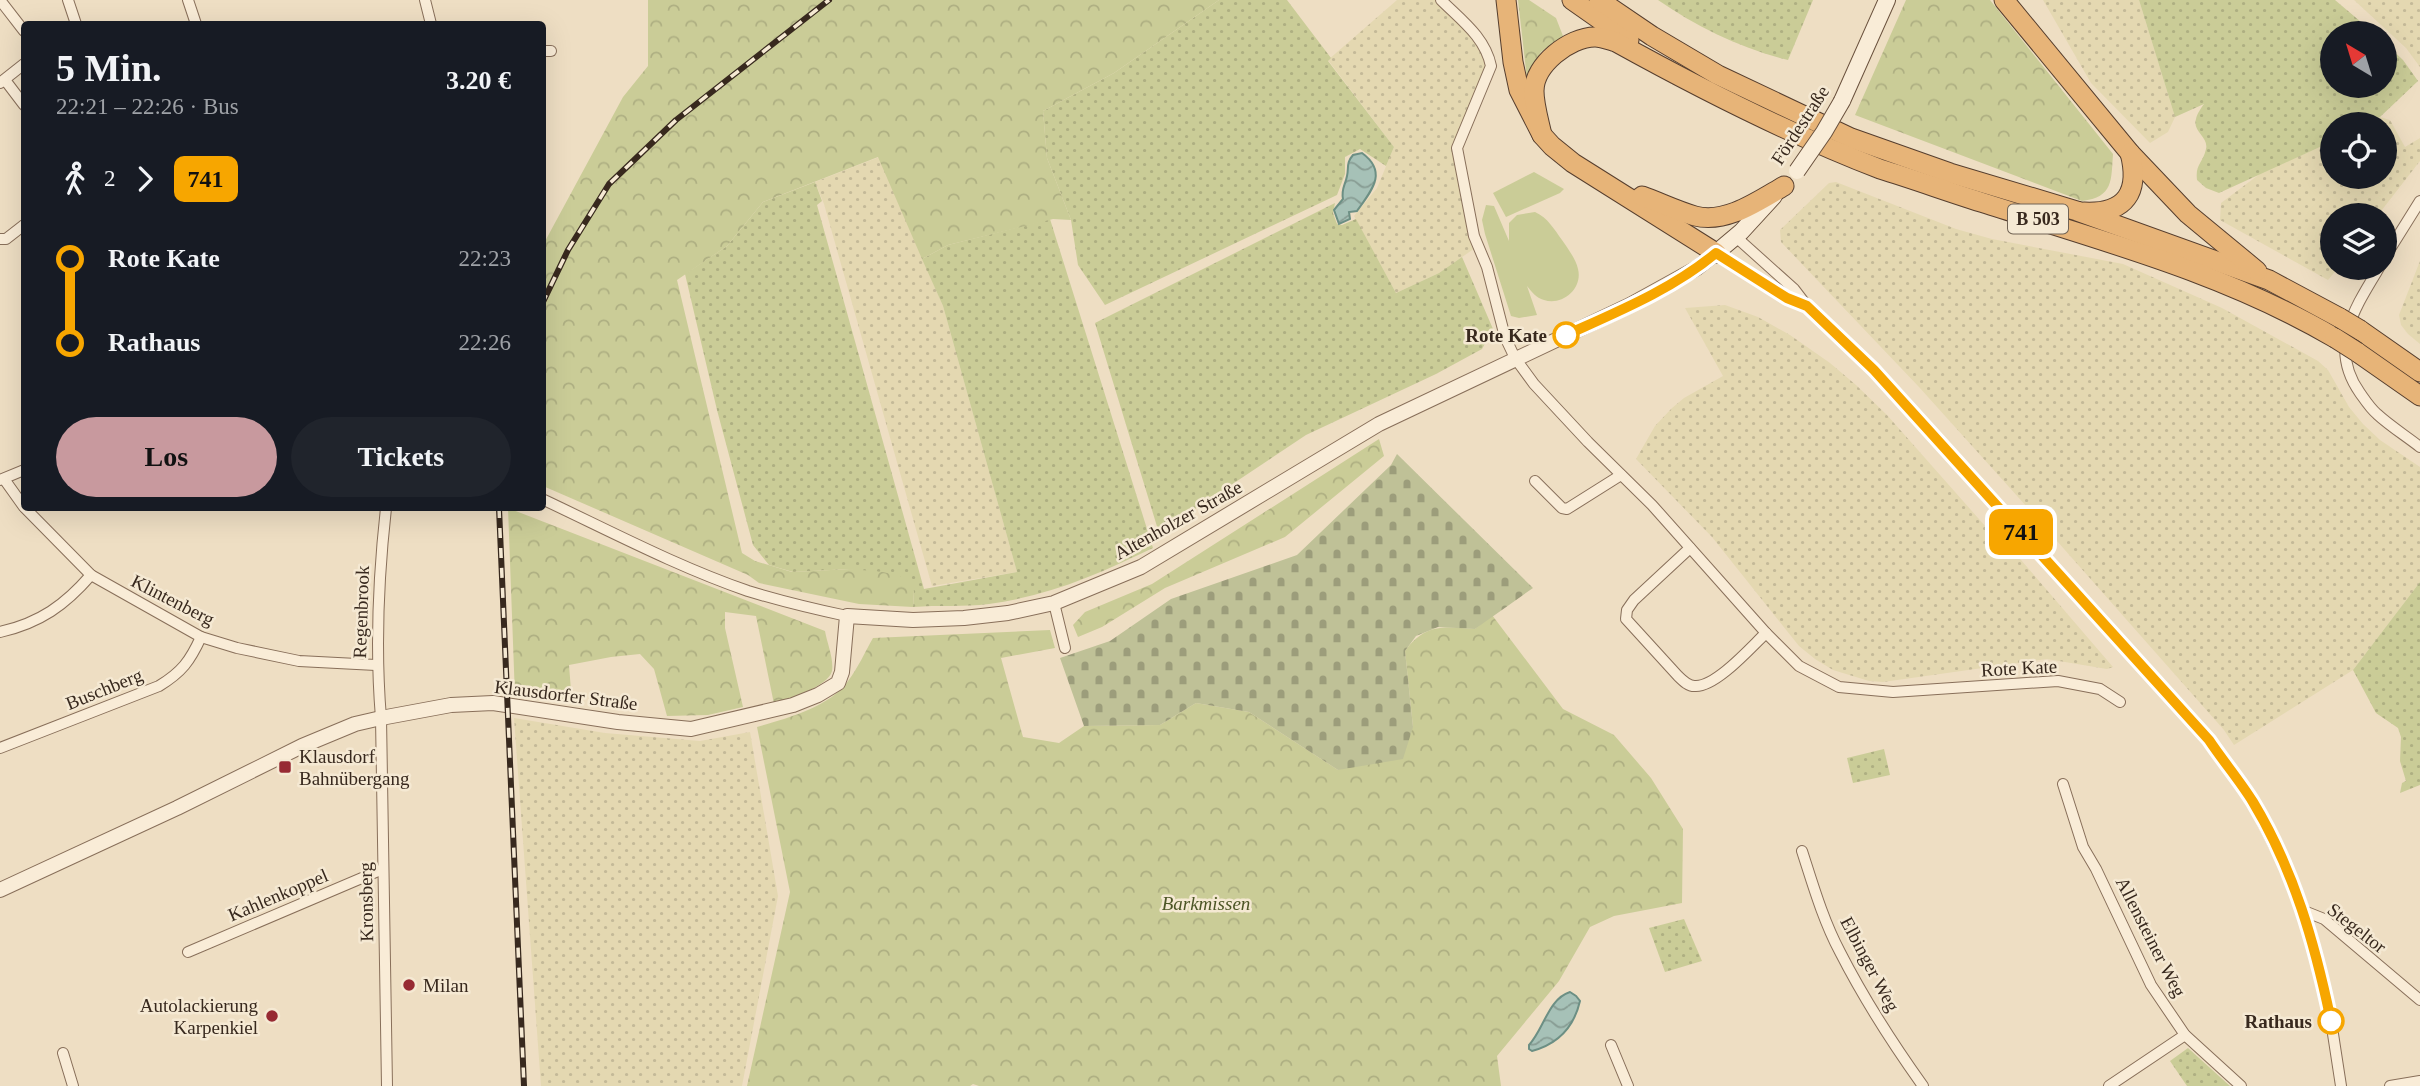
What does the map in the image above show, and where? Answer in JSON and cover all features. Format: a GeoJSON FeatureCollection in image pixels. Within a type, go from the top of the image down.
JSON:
{"type":"FeatureCollection","features":[{"type":"Feature","properties":{"kind":"highway"},"geometry":{"type":"LineString","coordinates":[[1506,0],[1519,90],[1542,135],[1573,163],[1716,253]]}},
{"type":"Feature","properties":{"kind":"highway","name":"B 503"},"geometry":{"type":"LineString","coordinates":[[1572,0],[1639,47],[1738,106],[1799,135],[1880,169],[2197,272],[2251,294],[2298,316],[2335,338],[2420,396]]}},
{"type":"Feature","properties":{"kind":"highway","name":"B 503"},"geometry":{"type":"LineString","coordinates":[[1599,0],[1651,36],[1718,75],[1851,138],[1950,173],[2077,211],[2269,280],[2360,330],[2420,372]]}},
{"type":"Feature","properties":{"kind":"highway"},"geometry":{"type":"LineString","coordinates":[[2004,0],[2130,153],[2188,214],[2269,280]]}},
{"type":"Feature","properties":{"kind":"highway"},"geometry":{"type":"LineString","coordinates":[[1542,135],[1534,90],[1540,72],[1554,54],[1570,44],[1594,37],[1616,42],[1738,106]]}},
{"type":"Feature","properties":{"kind":"highway"},"geometry":{"type":"LineString","coordinates":[[2077,211],[2107,211],[2128,195],[2134,181],[2130,153]]}},
{"type":"Feature","properties":{"kind":"highway"},"geometry":{"type":"LineString","coordinates":[[1602,181],[1697,217],[1724,216],[1747,207],[1784,186]]}},
{"type":"Feature","properties":{"kind":"highway"},"geometry":{"type":"LineString","coordinates":[[1697,217],[1708,230],[1716,253]]}},
{"type":"Feature","properties":{"kind":"main road","name":"Fördestraße"},"geometry":{"type":"LineString","coordinates":[[1716,253],[1736,237],[1784,186],[1824,132],[1842,102],[1887,0]]}},
{"type":"Feature","properties":{"kind":"street"},"geometry":{"type":"LineString","coordinates":[[0,0],[21,27]]}},
{"type":"Feature","properties":{"kind":"street"},"geometry":{"type":"LineString","coordinates":[[68,0],[75,21]]}},
{"type":"Feature","properties":{"kind":"street"},"geometry":{"type":"LineString","coordinates":[[188,0],[195,21]]}},
{"type":"Feature","properties":{"kind":"street"},"geometry":{"type":"LineString","coordinates":[[425,0],[430,21]]}},
{"type":"Feature","properties":{"kind":"street","name":"Rote Kate"},"geometry":{"type":"LineString","coordinates":[[1441,0],[1481,40],[1489,55],[1491,66],[1457,148],[1474,236],[1487,267],[1505,337],[1515,358],[1534,384],[1651,505],[1766,633],[1799,666],[1839,687],[1893,692],[2058,681],[2100,689],[2120,702]]}},
{"type":"Feature","properties":{"kind":"street"},"geometry":{"type":"LineString","coordinates":[[21,66],[2,81],[21,102]]}},
{"type":"Feature","properties":{"kind":"street"},"geometry":{"type":"LineString","coordinates":[[2397,238],[2420,201]]}},
{"type":"Feature","properties":{"kind":"street"},"geometry":{"type":"LineString","coordinates":[[0,239],[6,239],[21,227]]}},
{"type":"Feature","properties":{"kind":"street"},"geometry":{"type":"LineString","coordinates":[[1736,237],[1794,289],[1807,306],[1874,370],[2209,740],[2253,803],[2293,882],[2304,911],[2325,995],[2340,1086]]}},
{"type":"Feature","properties":{"kind":"street"},"geometry":{"type":"LineString","coordinates":[[1716,253],[1787,298],[1807,306]]}},
{"type":"Feature","properties":{"kind":"street","name":"Altenholzer Straße"},"geometry":{"type":"LineString","coordinates":[[546,501],[684,565],[747,590],[804,607],[847,616],[913,620],[1007,613],[1054,603],[1141,567],[1379,424],[1630,305],[1697,268],[1716,253]]}},
{"type":"Feature","properties":{"kind":"street"},"geometry":{"type":"LineString","coordinates":[[2372,280],[2355,307],[2347,334],[2344,356],[2348,370],[2356,387],[2374,412],[2420,447]]}},
{"type":"Feature","properties":{"kind":"street"},"geometry":{"type":"LineString","coordinates":[[2,479],[21,471]]}},
{"type":"Feature","properties":{"kind":"street"},"geometry":{"type":"LineString","coordinates":[[1535,481],[1562,508],[1567,509],[1621,475]]}},
{"type":"Feature","properties":{"kind":"street","name":"Klintenberg"},"geometry":{"type":"LineString","coordinates":[[2,479],[21,502]]}},
{"type":"Feature","properties":{"kind":"street","name":"Klintenberg"},"geometry":{"type":"LineString","coordinates":[[29,511],[91,575],[201,637],[237,648],[299,661],[376,665]]}},
{"type":"Feature","properties":{"kind":"street","name":"Regenbrook"},"geometry":{"type":"LineString","coordinates":[[380,718],[376,665],[379,565],[386,511]]}},
{"type":"Feature","properties":{"kind":"street"},"geometry":{"type":"LineString","coordinates":[[1690,548],[1634,600],[1627,610],[1626,619],[1678,676],[1695,687],[1720,675],[1766,633]]}},
{"type":"Feature","properties":{"kind":"street"},"geometry":{"type":"LineString","coordinates":[[0,632],[45,615],[70,599],[91,575]]}},
{"type":"Feature","properties":{"kind":"street"},"geometry":{"type":"LineString","coordinates":[[1054,603],[1065,648]]}},
{"type":"Feature","properties":{"kind":"street","name":"Klausdorfer Straße"},"geometry":{"type":"LineString","coordinates":[[0,890],[177,808],[302,746],[355,724],[380,718],[451,705],[493,703],[618,722],[691,729],[793,705],[838,683],[842,672],[847,616]]}},
{"type":"Feature","properties":{"kind":"street","name":"Buschberg"},"geometry":{"type":"LineString","coordinates":[[0,748],[159,686],[177,675],[192,657],[201,637]]}},
{"type":"Feature","properties":{"kind":"street","name":"Kronsberg"},"geometry":{"type":"LineString","coordinates":[[380,718],[387,1086]]}},
{"type":"Feature","properties":{"kind":"street","name":"Allensteiner Weg"},"geometry":{"type":"LineString","coordinates":[[2063,784],[2082,847],[2096,869],[2151,985],[2185,1035],[2241,1086]]}},
{"type":"Feature","properties":{"kind":"street","name":"Elbinger Weg"},"geometry":{"type":"LineString","coordinates":[[1802,850],[1839,951],[1888,1035],[1923,1086]]}},
{"type":"Feature","properties":{"kind":"street","name":"Kahlenkoppel"},"geometry":{"type":"LineString","coordinates":[[188,952],[383,869]]}},
{"type":"Feature","properties":{"kind":"street","name":"Stegeltor"},"geometry":{"type":"LineString","coordinates":[[2304,911],[2324,919],[2420,1000]]}},
{"type":"Feature","properties":{"kind":"street"},"geometry":{"type":"LineString","coordinates":[[2109,1086],[2185,1035]]}},
{"type":"Feature","properties":{"kind":"street"},"geometry":{"type":"LineString","coordinates":[[1611,1045],[1628,1086]]}},
{"type":"Feature","properties":{"kind":"street"},"geometry":{"type":"LineString","coordinates":[[63,1053],[73,1086]]}},
{"type":"Feature","properties":{"kind":"street"},"geometry":{"type":"LineString","coordinates":[[2390,1086],[2420,1081]]}},
{"type":"Feature","properties":{"kind":"shaded area"},"geometry":{"type":"Polygon","coordinates":[[[1397,0],[1441,0],[1481,40],[1491,66],[1457,148],[1478,246],[1439,273],[1396,293],[1354,216],[1377,188],[1394,147],[1328,60],[1397,0]]]}},
{"type":"Feature","properties":{"kind":"shaded area"},"geometry":{"type":"Polygon","coordinates":[[[2043,0],[2139,0],[2175,117],[2168,132],[2150,143],[2091,83],[2043,0]]]}},
{"type":"Feature","properties":{"kind":"shaded area"},"geometry":{"type":"Polygon","coordinates":[[[2354,0],[2420,0],[2420,67],[2398,41],[2398,21],[2377,21],[2354,0]]]}},
{"type":"Feature","properties":{"kind":"shaded area"},"geometry":{"type":"Polygon","coordinates":[[[2397,133],[2405,147],[2420,138],[2420,161],[2387,203],[2320,203],[2320,276],[2220,220],[2221,203],[2261,173],[2320,147],[2320,189],[2397,189],[2397,133]]]}},
{"type":"Feature","properties":{"kind":"shaded area"},"geometry":{"type":"Polygon","coordinates":[[[879,157],[943,306],[1017,572],[932,586],[824,204],[815,182],[879,157]]]}},
{"type":"Feature","properties":{"kind":"shaded area"},"geometry":{"type":"Polygon","coordinates":[[[1836,182],[1956,229],[1992,239],[2123,264],[2222,308],[2318,361],[2328,370],[2349,407],[2363,424],[2380,440],[2420,467],[2420,582],[2353,670],[2234,745],[2224,730],[1919,387],[1781,242],[1780,230],[1829,183],[1836,182]]]}},
{"type":"Feature","properties":{"kind":"shaded area"},"geometry":{"type":"Polygon","coordinates":[[[2420,261],[2420,344],[2401,325],[2399,315],[2420,261]]]}},
{"type":"Feature","properties":{"kind":"shaded area"},"geometry":{"type":"Polygon","coordinates":[[[1725,305],[1758,317],[1790,335],[1856,385],[1887,415],[1986,527],[2021,560],[2113,667],[2107,669],[2047,659],[1883,682],[1869,681],[1833,670],[1799,646],[1712,537],[1636,459],[1655,426],[1672,408],[1723,376],[1685,308],[1725,305]]]}},
{"type":"Feature","properties":{"kind":"shaded area"},"geometry":{"type":"Polygon","coordinates":[[[514,718],[605,733],[700,741],[750,732],[778,896],[742,1086],[541,1086],[514,718]]]}},
{"type":"Feature","properties":{"kind":"green space"},"geometry":{"type":"Polygon","coordinates":[[[648,0],[1219,0],[1114,73],[1043,111],[1047,158],[1071,220],[1053,219],[948,245],[922,259],[878,157],[763,202],[727,246],[677,280],[742,553],[755,561],[792,572],[850,569],[908,578],[914,591],[913,607],[859,604],[759,583],[748,575],[546,487],[546,239],[623,97],[648,66],[648,0]]]}},
{"type":"Feature","properties":{"kind":"green space"},"geometry":{"type":"Polygon","coordinates":[[[1219,0],[1287,0],[1331,58],[1328,61],[1394,147],[1386,166],[1360,149],[1345,157],[1345,174],[1337,195],[1105,305],[1078,265],[1071,220],[1047,158],[1043,111],[1114,73],[1219,0]]]}},
{"type":"Feature","properties":{"kind":"green space"},"geometry":{"type":"Polygon","coordinates":[[[1518,0],[1529,0],[1556,18],[1563,36],[1541,52],[1527,79],[1518,0]]]}},
{"type":"Feature","properties":{"kind":"green space"},"geometry":{"type":"Polygon","coordinates":[[[1658,0],[1813,0],[1788,60],[1720,36],[1658,0]]]}},
{"type":"Feature","properties":{"kind":"green space"},"geometry":{"type":"Polygon","coordinates":[[[1906,0],[1990,0],[2113,154],[2111,179],[2105,191],[2100,196],[2082,201],[1855,115],[1906,0]]]}},
{"type":"Feature","properties":{"kind":"green space"},"geometry":{"type":"Polygon","coordinates":[[[2139,0],[2335,0],[2360,21],[2320,21],[2320,98],[2398,98],[2398,55],[2418,81],[2385,112],[2320,112],[2320,147],[2219,193],[2206,188],[2197,180],[2197,170],[2205,154],[2206,145],[2195,123],[2204,104],[2175,117],[2139,0]]]}},
{"type":"Feature","properties":{"kind":"green space"},"geometry":{"type":"Polygon","coordinates":[[[1534,172],[1564,189],[1506,217],[1493,193],[1534,172]]]}},
{"type":"Feature","properties":{"kind":"green space"},"geometry":{"type":"Polygon","coordinates":[[[815,182],[822,201],[817,205],[924,589],[1017,572],[943,306],[922,259],[948,245],[1050,219],[1153,548],[1053,590],[989,604],[970,605],[913,607],[914,591],[850,569],[793,572],[769,565],[753,545],[685,274],[727,246],[763,202],[815,182]]]}},
{"type":"Feature","properties":{"kind":"green space"},"geometry":{"type":"Polygon","coordinates":[[[1335,203],[1333,213],[1337,224],[1342,225],[1356,219],[1396,293],[1439,273],[1462,257],[1493,329],[1482,349],[1436,374],[1306,435],[1159,533],[1095,323],[1335,203]]]}},
{"type":"Feature","properties":{"kind":"green space"},"geometry":{"type":"Polygon","coordinates":[[[1486,205],[1494,206],[1509,241],[1509,223],[1517,215],[1535,212],[1547,221],[1577,265],[1579,276],[1570,294],[1558,300],[1544,300],[1527,286],[1537,315],[1519,318],[1511,316],[1485,234],[1482,220],[1486,205]]]}},
{"type":"Feature","properties":{"kind":"green space"},"geometry":{"type":"Polygon","coordinates":[[[1379,439],[1384,456],[1285,537],[1165,588],[1102,627],[1078,637],[1073,625],[1085,612],[1152,584],[1379,439]]]}},
{"type":"Feature","properties":{"kind":"green space"},"geometry":{"type":"Polygon","coordinates":[[[1397,454],[1533,588],[1475,629],[1438,627],[1416,636],[1405,651],[1413,727],[1403,759],[1338,770],[1249,712],[1196,703],[1160,725],[1084,726],[1060,658],[1110,641],[1171,599],[1297,555],[1391,465],[1397,454]]]}},
{"type":"Feature","properties":{"kind":"green space"},"geometry":{"type":"Polygon","coordinates":[[[508,511],[516,511],[825,631],[831,656],[832,671],[829,677],[816,687],[774,704],[756,616],[725,612],[725,628],[743,707],[708,715],[667,716],[654,669],[640,654],[569,665],[572,703],[515,697],[508,511]]]}},
{"type":"Feature","properties":{"kind":"green space"},"geometry":{"type":"Polygon","coordinates":[[[2420,582],[2420,785],[2400,793],[2402,783],[2406,781],[2400,761],[2401,737],[2398,728],[2376,713],[2353,670],[2420,582]]]}},
{"type":"Feature","properties":{"kind":"green space","name":"Barkmissen"},"geometry":{"type":"Polygon","coordinates":[[[1492,615],[1563,709],[1614,735],[1651,778],[1683,829],[1682,903],[1614,916],[1590,927],[1559,981],[1497,1056],[1501,1086],[747,1086],[790,892],[757,727],[806,711],[830,698],[852,676],[873,638],[1050,630],[1055,648],[1001,658],[1023,737],[1059,743],[1084,726],[1160,725],[1196,703],[1249,712],[1338,770],[1413,727],[1405,651],[1413,642],[1420,635],[1436,629],[1475,629],[1492,615]]]}},
{"type":"Feature","properties":{"kind":"green space"},"geometry":{"type":"Polygon","coordinates":[[[1884,749],[1890,775],[1853,783],[1847,758],[1884,749]]]}},
{"type":"Feature","properties":{"kind":"green space"},"geometry":{"type":"Polygon","coordinates":[[[1684,919],[1702,961],[1665,972],[1649,928],[1684,919]]]}},
{"type":"Feature","properties":{"kind":"green space"},"geometry":{"type":"Polygon","coordinates":[[[2188,1048],[2230,1086],[2187,1086],[2170,1061],[2188,1048]]]}},
{"type":"Feature","properties":{"kind":"water"},"geometry":{"type":"Polygon","coordinates":[[[1362,153],[1374,167],[1375,181],[1357,211],[1349,212],[1350,219],[1339,224],[1334,210],[1343,199],[1349,163],[1353,155],[1362,153]]]}},
{"type":"Feature","properties":{"kind":"water"},"geometry":{"type":"Polygon","coordinates":[[[1570,992],[1580,1001],[1574,1019],[1564,1033],[1550,1044],[1532,1051],[1529,1049],[1556,1001],[1570,992]]]}},
{"type":"Feature","properties":{"kind":"railway"},"geometry":{"type":"LineString","coordinates":[[546,296],[568,250],[609,184],[676,120],[829,0]]}},
{"type":"Feature","properties":{"kind":"railway"},"geometry":{"type":"LineString","coordinates":[[499,511],[524,1086]]}},
{"type":"Feature","properties":{"kind":"bus line","name":"741"},"geometry":{"type":"LineString","coordinates":[[1566,335],[1630,305],[1697,268],[1716,253],[1787,298],[1807,306],[1825,322],[1874,370],[2209,740],[2253,803],[2293,882],[2317,956],[2331,1021]]}},
{"type":"Feature","properties":{"kind":"place","name":"Rote Kate"},"geometry":{"type":"Point","coordinates":[1566,335]}},
{"type":"Feature","properties":{"kind":"place","name":"Klausdorf Bahnübergang"},"geometry":{"type":"Point","coordinates":[285,767]}},
{"type":"Feature","properties":{"kind":"place","name":"Milan"},"geometry":{"type":"Point","coordinates":[409,985]}},
{"type":"Feature","properties":{"kind":"place","name":"Autolackierung Karpenkiel"},"geometry":{"type":"Point","coordinates":[272,1016]}},
{"type":"Feature","properties":{"kind":"place","name":"Rathaus"},"geometry":{"type":"Point","coordinates":[2331,1021]}}]}
